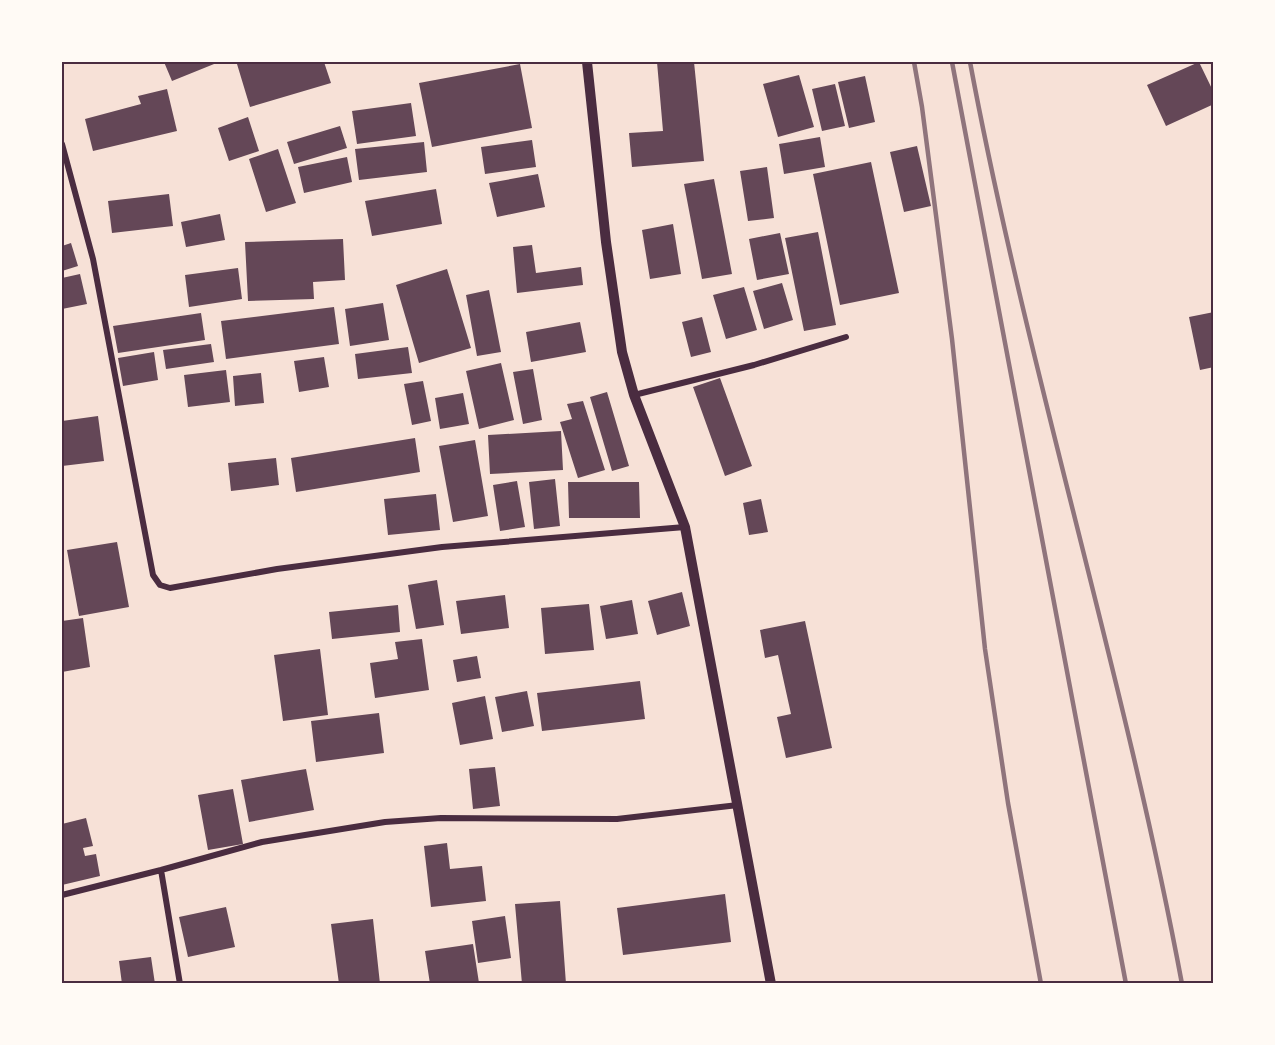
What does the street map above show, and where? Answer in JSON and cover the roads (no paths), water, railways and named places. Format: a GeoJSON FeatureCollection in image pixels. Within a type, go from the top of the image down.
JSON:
{"type":"FeatureCollection","features":[{"type":"Feature","properties":{"kind":"street"},"geometry":{"type":"LineString","coordinates":[[586,62],[606,242],[622,352],[634,395],[685,527],[771,984]]}},
{"type":"Feature","properties":{"kind":"street"},"geometry":{"type":"LineString","coordinates":[[62,144],[93,259],[153,575],[160,585],[170,588],[277,569],[442,547],[685,527]]}},
{"type":"Feature","properties":{"kind":"street"},"geometry":{"type":"LineString","coordinates":[[634,395],[754,365],[846,337]]}},
{"type":"Feature","properties":{"kind":"street"},"geometry":{"type":"LineString","coordinates":[[62,895],[262,842],[385,822],[441,818],[617,819],[738,805]]}},
{"type":"Feature","properties":{"kind":"street"},"geometry":{"type":"LineString","coordinates":[[160,870],[180,984]]}},
{"type":"Feature","properties":{"kind":"railway"},"geometry":{"type":"LineString","coordinates":[[914,62],[922,107],[952,339],[985,649],[1008,803],[1041,984]]}},
{"type":"Feature","properties":{"kind":"railway"},"geometry":{"type":"LineString","coordinates":[[952,62],[1126,984]]}},
{"type":"Feature","properties":{"kind":"railway"},"geometry":{"type":"LineString","coordinates":[[970,62],[1019,293],[1133,752],[1182,984]]}}]}
